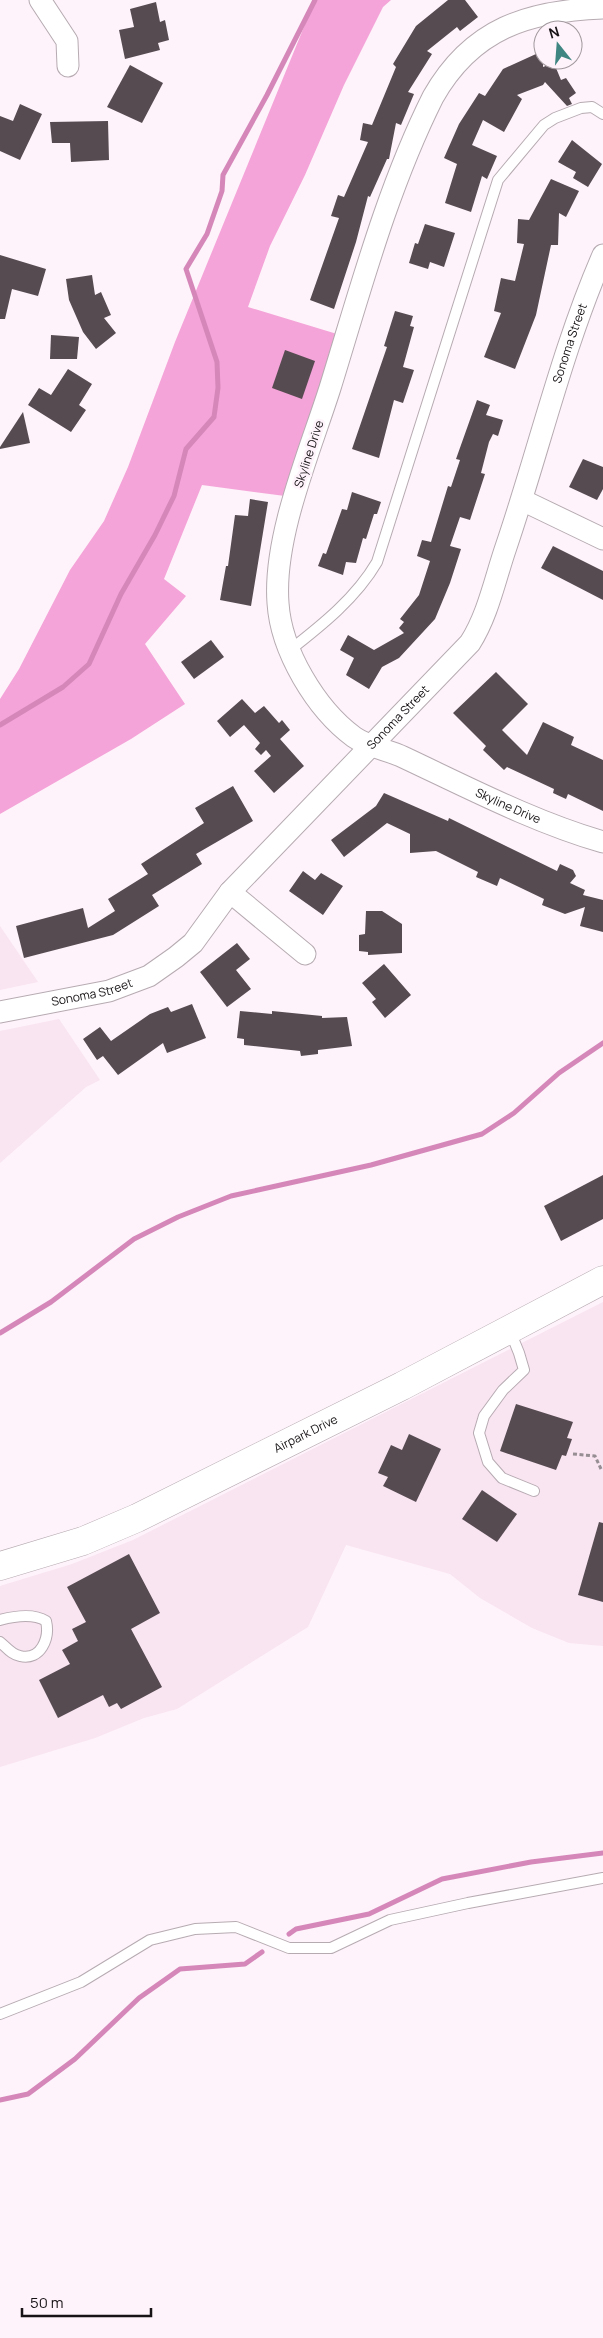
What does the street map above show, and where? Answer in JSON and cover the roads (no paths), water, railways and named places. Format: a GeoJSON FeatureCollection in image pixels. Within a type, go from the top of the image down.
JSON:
{"type":"FeatureCollection","features":[{"type":"Feature","properties":{"kind":"street"},"geometry":{"type":"LineString","coordinates":[[40,0],[68,41],[68,66]]}},
{"type":"Feature","properties":{"kind":"street","name":"Skyline Drive"},"geometry":{"type":"LineString","coordinates":[[603,8],[563,10],[533,16],[494,33],[475,45],[443,79],[428,108],[381,224],[286,530],[281,557],[278,597],[281,626],[300,672],[319,701],[356,739],[394,753],[506,806],[603,842]]}},
{"type":"Feature","properties":{"kind":"street","name":"Sonoma Street"},"geometry":{"type":"LineString","coordinates":[[0,1012],[109,992],[149,976],[193,943],[230,892],[370,744],[445,670],[477,631],[522,500],[567,351],[602,262]]}},
{"type":"Feature","properties":{"kind":"street"},"geometry":{"type":"LineString","coordinates":[[522,500],[603,539]]}},
{"type":"Feature","properties":{"kind":"street"},"geometry":{"type":"LineString","coordinates":[[230,892],[305,954]]}},
{"type":"Feature","properties":{"kind":"street","name":"Airpark Drive"},"geometry":{"type":"LineString","coordinates":[[0,1566],[83,1541],[137,1518],[402,1386],[603,1280]]}},
{"type":"Feature","properties":{"kind":"lane"},"geometry":{"type":"LineString","coordinates":[[290,650],[326,622],[367,578],[377,562],[498,180],[544,125],[555,118],[581,108],[592,107],[603,114]]}},
{"type":"Feature","properties":{"kind":"lane"},"geometry":{"type":"LineString","coordinates":[[509,1328],[520,1353],[524,1370],[503,1390],[484,1416],[479,1433],[488,1462],[502,1478],[534,1491]]}},
{"type":"Feature","properties":{"kind":"lane"},"geometry":{"type":"LineString","coordinates":[[0,1620],[23,1616],[40,1617],[46,1621],[48,1629],[44,1646],[38,1653],[30,1656],[21,1657],[13,1654],[0,1642]]}},
{"type":"Feature","properties":{"kind":"lane"},"geometry":{"type":"LineString","coordinates":[[0,2014],[81,1982],[150,1940],[196,1929],[236,1927],[288,1948],[331,1948],[390,1920],[468,1903],[603,1878]]}},
{"type":"Feature","properties":{"kind":"waterway"},"geometry":{"type":"LineString","coordinates":[[0,725],[63,687],[89,664],[121,594],[155,535],[174,496],[186,449],[214,417],[218,388],[217,362],[186,269],[207,234],[222,191],[223,175],[267,95],[315,0]]}},
{"type":"Feature","properties":{"kind":"waterway"},"geometry":{"type":"LineString","coordinates":[[0,1333],[51,1302],[134,1239],[178,1217],[231,1196],[371,1165],[482,1134],[514,1113],[559,1073],[603,1043]]}},
{"type":"Feature","properties":{"kind":"waterway"},"geometry":{"type":"LineString","coordinates":[[289,1934],[296,1929],[369,1914],[442,1879],[531,1862],[603,1853]]}},
{"type":"Feature","properties":{"kind":"waterway"},"geometry":{"type":"LineString","coordinates":[[0,2100],[28,2094],[75,2059],[139,1998],[180,1969],[245,1964],[262,1952]]}}]}
